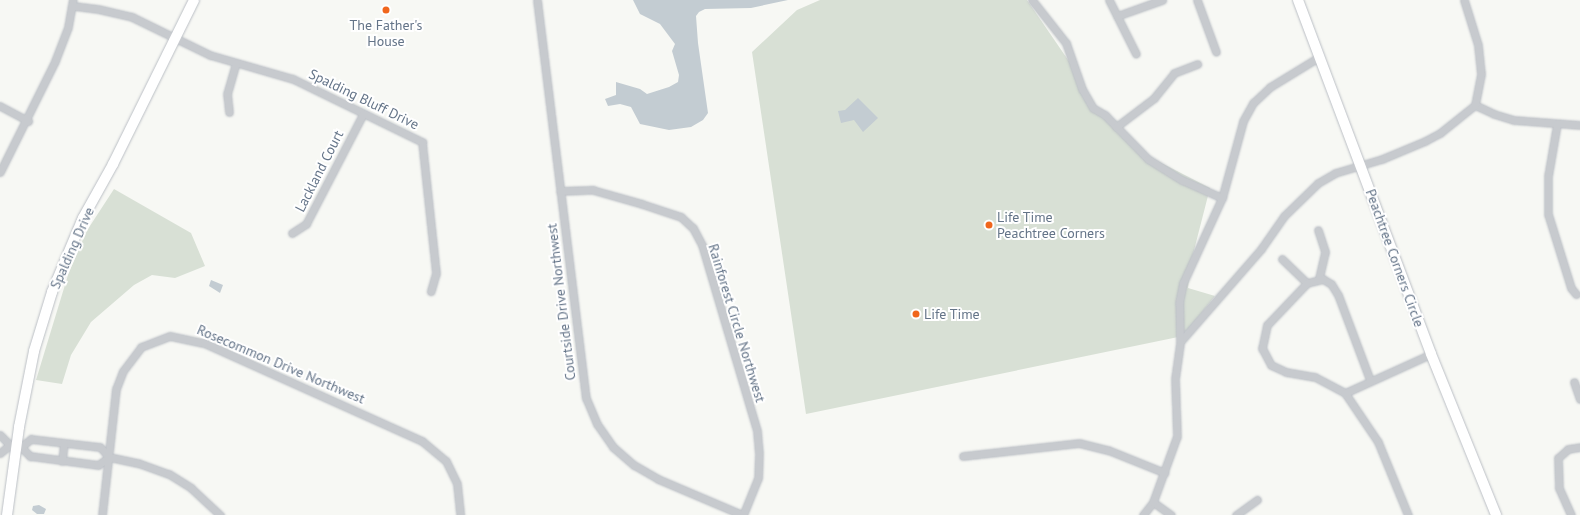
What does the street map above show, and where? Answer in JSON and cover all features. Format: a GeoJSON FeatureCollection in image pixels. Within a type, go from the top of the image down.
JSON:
{"type":"FeatureCollection","features":[{"type":"Feature","properties":{"kind":"street","name":"Spalding Drive"},"geometry":{"type":"LineString","coordinates":[[7,515],[16,446],[34,351],[52,292],[84,218],[113,164],[194,0]]}},
{"type":"Feature","properties":{"kind":"street","name":"Courtside Drive Northwest"},"geometry":{"type":"LineString","coordinates":[[537,0],[580,363],[586,398],[597,424],[613,447],[634,465],[658,479],[743,515]]}},
{"type":"Feature","properties":{"kind":"street"},"geometry":{"type":"LineString","coordinates":[[1032,0],[1066,43],[1082,89],[1093,108],[1105,115],[1148,159],[1182,180],[1222,198]]}},
{"type":"Feature","properties":{"kind":"street"},"geometry":{"type":"LineString","coordinates":[[1109,0],[1136,54]]}},
{"type":"Feature","properties":{"kind":"street"},"geometry":{"type":"LineString","coordinates":[[1117,16],[1162,0]]}},
{"type":"Feature","properties":{"kind":"street"},"geometry":{"type":"LineString","coordinates":[[1197,0],[1216,52]]}},
{"type":"Feature","properties":{"kind":"street","name":"Peachtree Corners Circle"},"geometry":{"type":"LineString","coordinates":[[1298,0],[1361,164],[1431,354],[1496,515]]}},
{"type":"Feature","properties":{"kind":"street"},"geometry":{"type":"LineString","coordinates":[[1180,342],[1262,249],[1284,216],[1302,196],[1329,177],[1361,164],[1382,159],[1425,141],[1440,133],[1475,105],[1481,74],[1478,45],[1464,0]]}},
{"type":"Feature","properties":{"kind":"street","name":"Spalding Bluff Drive"},"geometry":{"type":"LineString","coordinates":[[73,3],[132,18],[210,55],[293,79],[422,142],[436,273],[431,291]]}},
{"type":"Feature","properties":{"kind":"street"},"geometry":{"type":"LineString","coordinates":[[0,172],[28,121],[68,27],[73,3]]}},
{"type":"Feature","properties":{"kind":"street"},"geometry":{"type":"LineString","coordinates":[[1143,515],[1153,502],[1165,473],[1176,436],[1175,379],[1180,342],[1179,303],[1183,283],[1222,198],[1243,122],[1253,103],[1270,87],[1319,57]]}},
{"type":"Feature","properties":{"kind":"street"},"geometry":{"type":"LineString","coordinates":[[229,112],[227,94],[236,63]]}},
{"type":"Feature","properties":{"kind":"street"},"geometry":{"type":"LineString","coordinates":[[1116,127],[1157,94],[1174,73],[1197,64]]}},
{"type":"Feature","properties":{"kind":"street"},"geometry":{"type":"LineString","coordinates":[[1475,105],[1494,114],[1514,120],[1580,125]]}},
{"type":"Feature","properties":{"kind":"street"},"geometry":{"type":"LineString","coordinates":[[0,106],[28,121]]}},
{"type":"Feature","properties":{"kind":"street","name":"Lackland Court"},"geometry":{"type":"LineString","coordinates":[[292,233],[306,224],[363,114]]}},
{"type":"Feature","properties":{"kind":"street"},"geometry":{"type":"LineString","coordinates":[[1557,124],[1548,176],[1548,214],[1571,288],[1576,294]]}},
{"type":"Feature","properties":{"kind":"street","name":"Rainforest Circle Northwest"},"geometry":{"type":"LineString","coordinates":[[560,191],[593,190],[681,217],[693,228],[702,245],[756,431],[759,453],[758,478],[743,515]]}},
{"type":"Feature","properties":{"kind":"street"},"geometry":{"type":"LineString","coordinates":[[1318,230],[1325,252],[1319,278]]}},
{"type":"Feature","properties":{"kind":"street"},"geometry":{"type":"LineString","coordinates":[[1282,259],[1307,283]]}},
{"type":"Feature","properties":{"kind":"street"},"geometry":{"type":"LineString","coordinates":[[1370,380],[1338,295],[1331,284],[1319,278],[1307,283],[1267,325],[1262,339],[1264,355],[1271,365],[1286,372],[1315,377],[1345,393],[1378,442],[1408,515]]}},
{"type":"Feature","properties":{"kind":"street","name":"Rosecommon Drive Northwest"},"geometry":{"type":"LineString","coordinates":[[102,515],[116,389],[123,371],[141,347],[170,336],[186,337],[204,343],[422,441],[446,462],[457,484],[460,515]]}},
{"type":"Feature","properties":{"kind":"street"},"geometry":{"type":"LineString","coordinates":[[1345,393],[1370,380],[1431,354]]}},
{"type":"Feature","properties":{"kind":"street"},"geometry":{"type":"LineString","coordinates":[[1574,382],[1580,399]]}},
{"type":"Feature","properties":{"kind":"street"},"geometry":{"type":"LineString","coordinates":[[0,435],[30,456],[98,465],[109,457]]}},
{"type":"Feature","properties":{"kind":"street"},"geometry":{"type":"LineString","coordinates":[[0,453],[31,438],[100,447],[109,457],[138,463],[169,474],[191,488],[220,515]]}},
{"type":"Feature","properties":{"kind":"street"},"geometry":{"type":"LineString","coordinates":[[62,461],[64,443]]}},
{"type":"Feature","properties":{"kind":"street"},"geometry":{"type":"LineString","coordinates":[[963,456],[1079,443],[1108,450],[1165,473]]}},
{"type":"Feature","properties":{"kind":"street"},"geometry":{"type":"LineString","coordinates":[[1571,515],[1559,488],[1558,458],[1568,449],[1580,447]]}},
{"type":"Feature","properties":{"kind":"street"},"geometry":{"type":"LineString","coordinates":[[1236,515],[1257,500]]}},
{"type":"Feature","properties":{"kind":"street"},"geometry":{"type":"LineString","coordinates":[[1153,502],[1171,515]]}},
{"type":"Feature","properties":{"kind":"shaded area"},"geometry":{"type":"Polygon","coordinates":[[[633,0],[788,0],[751,8],[705,9],[699,12],[696,16],[698,43],[708,113],[703,120],[691,127],[669,130],[640,124],[631,107],[620,104],[608,106],[605,99],[616,95],[616,82],[640,89],[647,94],[669,87],[678,82],[679,75],[672,51],[675,44],[660,24],[640,14],[633,0]]]}},
{"type":"Feature","properties":{"kind":"shaded area","name":"Life Time Peachtree Corners"},"geometry":{"type":"Polygon","coordinates":[[[820,0],[1027,0],[1077,73],[1092,102],[1142,153],[1210,188],[1191,262],[1188,288],[1215,296],[1188,330],[1183,332],[1183,336],[806,414],[752,52],[797,10],[820,0]]]}},
{"type":"Feature","properties":{"kind":"shaded area"},"geometry":{"type":"Polygon","coordinates":[[[858,98],[878,118],[863,132],[854,120],[841,123],[838,111],[845,110],[858,98]]]}},
{"type":"Feature","properties":{"kind":"shaded area"},"geometry":{"type":"Polygon","coordinates":[[[114,189],[191,233],[205,266],[175,278],[152,275],[134,285],[91,322],[71,355],[62,384],[36,380],[68,275],[86,232],[114,189]]]}},
{"type":"Feature","properties":{"kind":"shaded area"},"geometry":{"type":"Polygon","coordinates":[[[211,280],[223,285],[220,293],[209,286],[211,280]]]}},
{"type":"Feature","properties":{"kind":"shaded area"},"geometry":{"type":"Polygon","coordinates":[[[39,505],[46,509],[44,514],[37,514],[32,510],[33,506],[39,505]]]}},
{"type":"Feature","properties":{"kind":"place","name":"The Father's House"},"geometry":{"type":"Point","coordinates":[386,10]}},
{"type":"Feature","properties":{"kind":"place","name":"Life Time Peachtree Corners"},"geometry":{"type":"Point","coordinates":[989,225]}},
{"type":"Feature","properties":{"kind":"place","name":"Life Time"},"geometry":{"type":"Point","coordinates":[916,314]}}]}
